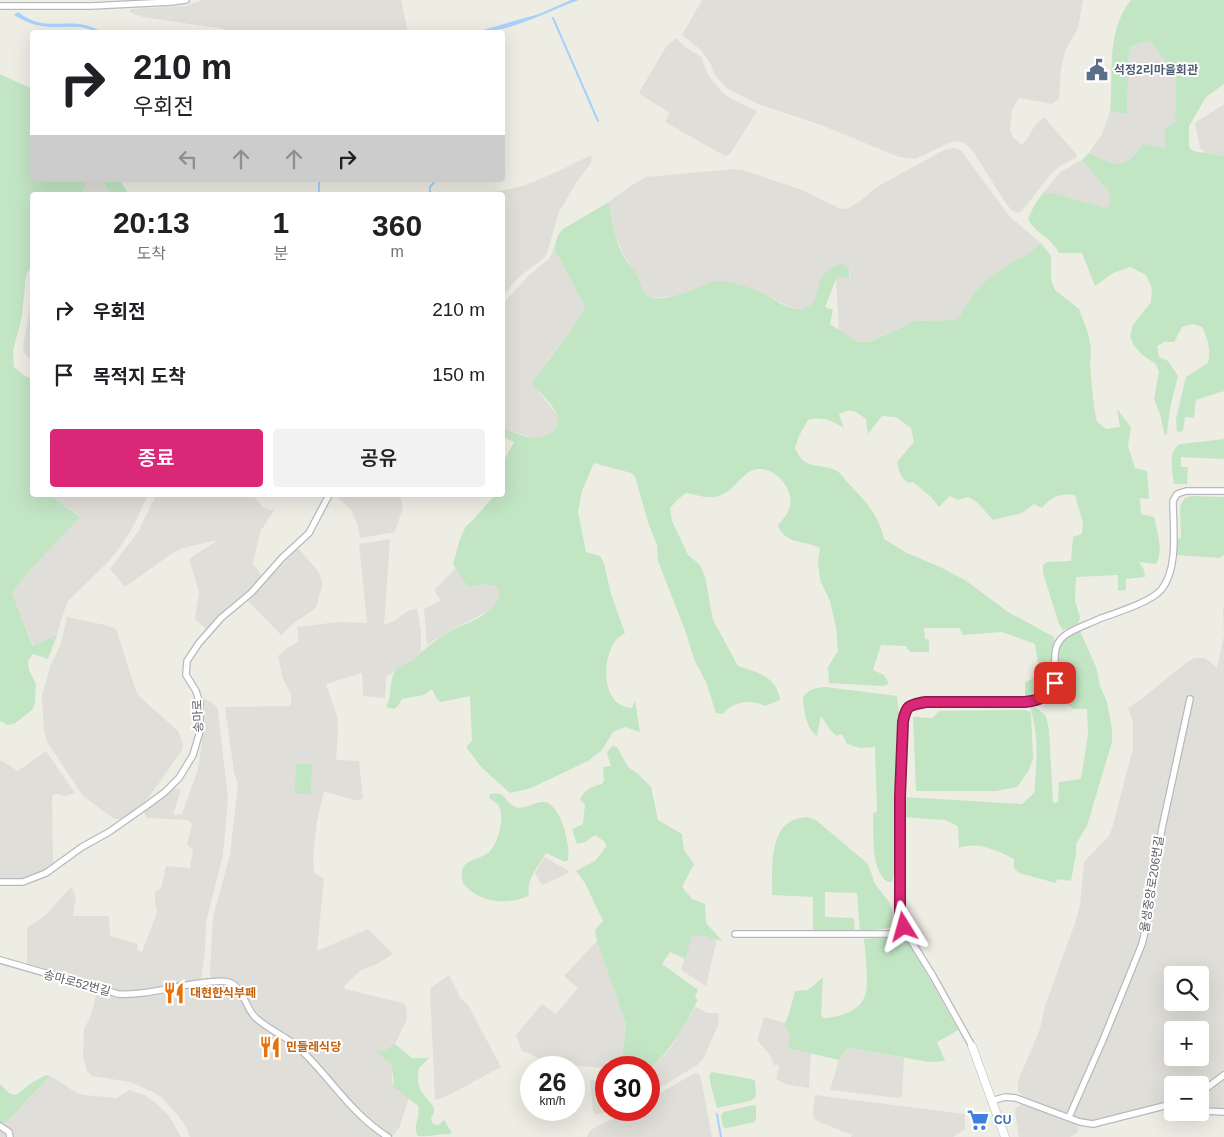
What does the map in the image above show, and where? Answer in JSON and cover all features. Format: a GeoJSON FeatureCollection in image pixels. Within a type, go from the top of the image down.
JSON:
{"type":"FeatureCollection","features":[{"type":"Feature","properties":{"kind":"street"},"geometry":{"type":"LineString","coordinates":[[0,6],[91,6],[186,0]]}},
{"type":"Feature","properties":{"kind":"street"},"geometry":{"type":"LineString","coordinates":[[1005,1137],[972,1046],[907,934],[900,913],[900,797],[905,710],[911,704],[926,702],[1025,702],[1039,700],[1048,694],[1055,683],[1057,648],[1061,639],[1084,626],[1154,596],[1161,590],[1170,575],[1173,553],[1173,500],[1177,494],[1186,491],[1224,491]]}},
{"type":"Feature","properties":{"kind":"street","name":"송마로"},"geometry":{"type":"LineString","coordinates":[[0,882],[23,882],[46,874],[82,847],[109,832],[146,806],[180,778],[193,755],[200,731],[200,704],[196,691],[186,675],[188,661],[221,618],[252,593],[282,558],[309,533],[328,497]]}},
{"type":"Feature","properties":{"kind":"street","name":"율생중앙로206번길"},"geometry":{"type":"LineString","coordinates":[[1069,1117],[1142,944],[1162,828],[1190,699]]}},
{"type":"Feature","properties":{"kind":"street"},"geometry":{"type":"LineString","coordinates":[[735,934],[907,934]]}},
{"type":"Feature","properties":{"kind":"street","name":"송마로52번길"},"geometry":{"type":"LineString","coordinates":[[0,960],[118,994],[134,994],[194,983],[230,982],[236,986],[254,1016],[294,1044],[312,1060],[352,1108],[375,1129],[388,1137]]}},
{"type":"Feature","properties":{"kind":"street"},"geometry":{"type":"LineString","coordinates":[[1209,1086],[1224,1075]]}},
{"type":"Feature","properties":{"kind":"street"},"geometry":{"type":"LineString","coordinates":[[991,1101],[1005,1097],[1016,1098],[1086,1124],[1100,1124],[1164,1106]]}},
{"type":"Feature","properties":{"kind":"street"},"geometry":{"type":"LineString","coordinates":[[1209,1111],[1224,1112]]}},
{"type":"Feature","properties":{"kind":"street"},"geometry":{"type":"LineString","coordinates":[[0,1126],[9,1132],[10,1137]]}},
{"type":"Feature","properties":{"kind":"shaded area"},"geometry":{"type":"Polygon","coordinates":[[[203,0],[401,0],[408,30],[226,30],[142,17],[129,12],[131,9],[186,6],[203,0]]]}},
{"type":"Feature","properties":{"kind":"shaded area"},"geometry":{"type":"Polygon","coordinates":[[[702,0],[1083,0],[1078,28],[1065,51],[1061,70],[1059,99],[1052,104],[1019,98],[1012,110],[1010,130],[1012,136],[1022,145],[1035,125],[1044,117],[1077,155],[1076,158],[1060,166],[1050,175],[1022,211],[1018,213],[1014,212],[1007,205],[972,150],[965,143],[955,141],[915,159],[899,157],[821,125],[758,104],[728,89],[715,75],[709,61],[701,50],[682,35],[702,0]]]}},
{"type":"Feature","properties":{"kind":"shaded area"},"geometry":{"type":"Polygon","coordinates":[[[676,38],[685,47],[701,57],[708,75],[722,92],[731,99],[757,111],[730,154],[725,156],[665,122],[670,113],[640,94],[666,47],[676,38]]]}},
{"type":"Feature","properties":{"kind":"shaded area"},"geometry":{"type":"Polygon","coordinates":[[[1150,40],[1176,76],[1175,123],[1165,148],[1136,155],[1125,164],[1114,164],[1089,153],[1102,134],[1110,112],[1127,114],[1129,47],[1150,40]]]}},
{"type":"Feature","properties":{"kind":"shaded area"},"geometry":{"type":"Polygon","coordinates":[[[1224,104],[1224,156],[1206,153],[1200,148],[1195,123],[1224,104]]]}},
{"type":"Feature","properties":{"kind":"shaded area"},"geometry":{"type":"Polygon","coordinates":[[[953,148],[961,150],[1009,216],[1041,243],[1025,256],[1011,263],[984,282],[955,320],[915,321],[868,342],[856,341],[839,331],[836,279],[838,277],[819,285],[815,300],[809,308],[800,310],[761,292],[725,282],[713,282],[674,296],[655,298],[644,293],[639,277],[624,256],[615,234],[609,202],[630,186],[646,177],[735,169],[802,190],[839,208],[846,209],[858,203],[882,184],[942,151],[953,148]],[[850,272],[838,277],[849,278],[850,272]]]}},
{"type":"Feature","properties":{"kind":"shaded area"},"geometry":{"type":"Polygon","coordinates":[[[592,156],[591,163],[576,183],[559,212],[544,258],[519,277],[505,294],[505,192],[491,192],[523,186],[592,156]]]}},
{"type":"Feature","properties":{"kind":"shaded area"},"geometry":{"type":"Polygon","coordinates":[[[1082,160],[1109,192],[1111,199],[1108,207],[1105,208],[1052,193],[1043,193],[1060,172],[1082,160]]]}},
{"type":"Feature","properties":{"kind":"shaded area"},"geometry":{"type":"Polygon","coordinates":[[[86,182],[103,182],[109,192],[82,192],[86,182]]]}},
{"type":"Feature","properties":{"kind":"shaded area"},"geometry":{"type":"Polygon","coordinates":[[[554,248],[585,307],[573,327],[546,363],[539,392],[558,416],[558,424],[554,431],[543,438],[535,439],[505,429],[505,302],[529,275],[549,259],[554,248]]]}},
{"type":"Feature","properties":{"kind":"shaded area"},"geometry":{"type":"Polygon","coordinates":[[[30,306],[30,358],[26,356],[23,348],[30,306]]]}},
{"type":"Feature","properties":{"kind":"shaded area"},"geometry":{"type":"Polygon","coordinates":[[[53,497],[147,497],[133,527],[120,547],[110,560],[68,601],[57,635],[34,646],[12,593],[27,573],[80,516],[53,497]]]}},
{"type":"Feature","properties":{"kind":"shaded area"},"geometry":{"type":"Polygon","coordinates":[[[155,497],[255,497],[263,507],[270,510],[275,509],[260,532],[253,564],[263,577],[221,614],[208,629],[195,618],[199,592],[189,559],[218,540],[183,548],[171,554],[125,587],[110,569],[139,530],[155,497]]]}},
{"type":"Feature","properties":{"kind":"shaded area"},"geometry":{"type":"Polygon","coordinates":[[[337,497],[400,497],[403,507],[395,532],[360,538],[358,526],[351,509],[337,497]]]}},
{"type":"Feature","properties":{"kind":"shaded area"},"geometry":{"type":"Polygon","coordinates":[[[390,539],[384,625],[417,608],[421,631],[421,651],[416,657],[386,677],[385,698],[363,696],[362,673],[326,684],[337,716],[336,760],[359,761],[363,798],[353,800],[324,791],[317,822],[313,856],[315,874],[324,878],[317,951],[368,929],[392,953],[379,963],[360,971],[344,986],[345,989],[403,1003],[406,1006],[407,1019],[395,1044],[384,1050],[377,1051],[390,1063],[392,1082],[397,1090],[409,1098],[400,1126],[392,1137],[379,1129],[352,1105],[293,1040],[261,1018],[237,984],[227,979],[212,978],[210,976],[213,917],[230,855],[238,784],[234,772],[225,707],[289,706],[291,704],[291,694],[283,679],[278,656],[299,641],[297,627],[338,622],[367,623],[359,544],[390,539]]]}},
{"type":"Feature","properties":{"kind":"shaded area"},"geometry":{"type":"Polygon","coordinates":[[[298,548],[318,571],[322,586],[316,608],[294,623],[281,635],[248,601],[298,548]]]}},
{"type":"Feature","properties":{"kind":"shaded area"},"geometry":{"type":"Polygon","coordinates":[[[456,568],[468,587],[484,584],[496,586],[499,591],[498,602],[489,611],[427,645],[424,609],[441,601],[434,590],[456,568]]]}},
{"type":"Feature","properties":{"kind":"shaded area"},"geometry":{"type":"Polygon","coordinates":[[[67,617],[116,629],[136,691],[140,697],[178,731],[182,741],[182,750],[142,806],[121,819],[114,819],[83,796],[46,740],[42,696],[50,667],[61,643],[67,617]]]}},
{"type":"Feature","properties":{"kind":"shaded area"},"geometry":{"type":"Polygon","coordinates":[[[1224,635],[1224,1073],[1209,1084],[1209,1076],[1164,1076],[1164,1102],[1108,1119],[1087,1121],[1023,1096],[1018,1091],[1018,1081],[1040,1029],[1045,1006],[1075,923],[1080,905],[1084,862],[1109,836],[1113,825],[1133,748],[1133,721],[1128,708],[1187,662],[1195,658],[1205,658],[1217,668],[1224,635]]]}},
{"type":"Feature","properties":{"kind":"shaded area"},"geometry":{"type":"Polygon","coordinates":[[[204,698],[215,705],[218,710],[228,798],[223,855],[206,922],[205,952],[201,980],[122,992],[27,966],[27,928],[47,914],[70,888],[72,888],[76,897],[73,916],[109,916],[111,936],[138,944],[137,950],[142,952],[157,912],[155,891],[161,889],[166,866],[190,868],[193,849],[187,845],[191,822],[188,820],[147,818],[143,810],[173,788],[181,790],[173,815],[182,814],[197,772],[200,757],[204,721],[202,701],[204,698]]]}},
{"type":"Feature","properties":{"kind":"shaded area"},"geometry":{"type":"Polygon","coordinates":[[[46,751],[75,793],[65,796],[57,794],[53,795],[52,798],[53,863],[31,877],[0,880],[0,760],[18,771],[46,751]]]}},
{"type":"Feature","properties":{"kind":"shaded area"},"geometry":{"type":"Polygon","coordinates":[[[544,857],[569,871],[569,873],[542,885],[535,873],[544,857]]]}},
{"type":"Feature","properties":{"kind":"shaded area"},"geometry":{"type":"Polygon","coordinates":[[[691,936],[705,936],[717,939],[706,986],[681,970],[691,936]]]}},
{"type":"Feature","properties":{"kind":"shaded area"},"geometry":{"type":"Polygon","coordinates":[[[597,941],[626,1024],[622,1056],[595,1056],[595,1067],[585,1067],[585,1056],[534,1056],[522,1051],[516,1035],[542,1004],[556,1014],[578,988],[564,976],[597,941]]]}},
{"type":"Feature","properties":{"kind":"shaded area"},"geometry":{"type":"Polygon","coordinates":[[[449,975],[461,999],[468,1005],[501,1067],[443,1098],[435,1100],[430,990],[449,975]]]}},
{"type":"Feature","properties":{"kind":"shaded area"},"geometry":{"type":"Polygon","coordinates":[[[224,984],[233,988],[258,1024],[295,1048],[350,1110],[381,1137],[190,1137],[177,1114],[155,1093],[130,1082],[92,1076],[87,1071],[83,1057],[84,1029],[91,1015],[97,992],[126,997],[224,984]]]}},
{"type":"Feature","properties":{"kind":"shaded area"},"geometry":{"type":"Polygon","coordinates":[[[695,1007],[708,1013],[718,1013],[719,1023],[703,1059],[696,1066],[660,1087],[660,1060],[672,1046],[695,1007]]]}},
{"type":"Feature","properties":{"kind":"shaded area"},"geometry":{"type":"Polygon","coordinates":[[[764,1017],[785,1023],[784,1025],[790,1035],[788,1048],[811,1053],[809,1088],[788,1085],[776,1079],[779,1065],[774,1065],[769,1054],[757,1040],[764,1017]]]}},
{"type":"Feature","properties":{"kind":"shaded area"},"geometry":{"type":"Polygon","coordinates":[[[850,1048],[904,1058],[902,1097],[830,1090],[839,1060],[845,1050],[850,1048]]]}},
{"type":"Feature","properties":{"kind":"shaded area"},"geometry":{"type":"Polygon","coordinates":[[[695,1073],[699,1074],[712,1137],[587,1137],[590,1130],[608,1121],[660,1121],[660,1093],[695,1073]]]}},
{"type":"Feature","properties":{"kind":"shaded area"},"geometry":{"type":"Polygon","coordinates":[[[50,1076],[77,1093],[84,1095],[117,1098],[129,1090],[145,1095],[169,1116],[181,1137],[0,1137],[0,1123],[6,1122],[50,1076]]]}},
{"type":"Feature","properties":{"kind":"shaded area"},"geometry":{"type":"Polygon","coordinates":[[[1224,1078],[1224,1109],[1209,1109],[1209,1089],[1224,1078]]]}},
{"type":"Feature","properties":{"kind":"shaded area"},"geometry":{"type":"Polygon","coordinates":[[[590,1080],[595,1080],[595,1115],[590,1080]]]}},
{"type":"Feature","properties":{"kind":"shaded area"},"geometry":{"type":"Polygon","coordinates":[[[815,1095],[965,1114],[965,1129],[953,1137],[851,1137],[852,1135],[817,1121],[813,1112],[815,1095]]]}},
{"type":"Feature","properties":{"kind":"shaded area"},"geometry":{"type":"Polygon","coordinates":[[[1023,1103],[1075,1124],[1079,1129],[1077,1133],[1070,1137],[1019,1137],[1015,1112],[1016,1108],[1023,1103]]]}},
{"type":"Feature","properties":{"kind":"green space"},"geometry":{"type":"Polygon","coordinates":[[[1131,0],[1224,0],[1224,84],[1206,97],[1189,126],[1189,147],[1193,151],[1224,156],[1224,391],[1196,400],[1194,418],[1185,417],[1183,431],[1177,432],[1176,419],[1186,377],[1208,363],[1209,354],[1207,340],[1202,327],[1193,324],[1182,327],[1174,342],[1164,342],[1157,346],[1159,357],[1168,361],[1178,376],[1165,436],[1154,399],[1159,372],[1156,364],[1142,355],[1133,344],[1130,336],[1133,325],[1151,302],[1152,288],[1146,275],[1130,267],[1113,273],[1095,286],[1082,253],[1059,253],[1052,243],[1028,219],[1043,193],[1052,193],[1105,208],[1108,207],[1111,199],[1109,192],[1082,160],[1089,153],[1119,164],[1125,163],[1130,159],[1144,144],[1165,148],[1165,128],[1175,123],[1176,76],[1150,40],[1129,47],[1127,114],[1110,112],[1114,39],[1123,12],[1131,0]]]}},
{"type":"Feature","properties":{"kind":"green space"},"geometry":{"type":"Polygon","coordinates":[[[0,74],[30,88],[30,182],[86,182],[82,192],[30,192],[30,269],[26,275],[22,316],[13,351],[14,367],[30,378],[30,497],[53,497],[80,517],[27,573],[12,593],[33,646],[57,635],[48,659],[33,654],[28,661],[29,670],[36,684],[33,709],[14,724],[8,725],[0,721],[0,74]]]}},
{"type":"Feature","properties":{"kind":"green space"},"geometry":{"type":"Polygon","coordinates":[[[103,182],[121,182],[127,192],[109,192],[103,182]]]}},
{"type":"Feature","properties":{"kind":"green space"},"geometry":{"type":"Polygon","coordinates":[[[609,202],[614,231],[621,251],[638,276],[645,293],[651,297],[659,298],[678,295],[716,281],[756,290],[794,309],[806,308],[815,299],[821,279],[825,273],[832,267],[842,264],[849,269],[849,278],[838,277],[836,279],[825,307],[833,310],[830,324],[856,341],[861,342],[868,342],[915,321],[955,320],[984,282],[1011,263],[1025,256],[1041,243],[1051,256],[1051,280],[1055,290],[1079,309],[1088,333],[1097,422],[1106,429],[1120,427],[1117,409],[1131,427],[1128,446],[1135,468],[1147,471],[1149,499],[1140,498],[1141,514],[1154,517],[1160,547],[1156,564],[1139,562],[1144,570],[1145,577],[1126,579],[1126,590],[1118,591],[1118,575],[1076,577],[1075,601],[1080,617],[1078,624],[1063,630],[1059,624],[1043,573],[1043,565],[1047,562],[1071,561],[1073,537],[1082,534],[1083,523],[1075,495],[1056,497],[1042,508],[1034,504],[1022,513],[993,520],[977,502],[968,497],[958,500],[950,496],[939,507],[931,497],[913,482],[909,483],[906,481],[900,474],[897,462],[914,442],[911,428],[896,417],[882,416],[868,434],[866,419],[850,410],[839,414],[844,428],[827,420],[808,420],[795,448],[799,456],[808,463],[831,468],[840,473],[875,515],[884,539],[907,553],[965,580],[1008,612],[1054,637],[1051,675],[1043,689],[1036,694],[1025,697],[1025,682],[1031,680],[1038,666],[1035,644],[1002,632],[963,635],[959,628],[924,628],[925,639],[929,640],[929,652],[910,652],[906,646],[881,645],[873,670],[884,675],[889,684],[883,686],[829,683],[828,667],[838,651],[836,627],[830,601],[820,580],[818,562],[820,548],[791,539],[781,532],[778,526],[790,506],[788,491],[780,478],[766,470],[759,469],[747,473],[721,495],[708,497],[686,493],[670,508],[672,521],[688,555],[699,564],[705,576],[713,620],[738,666],[759,673],[770,680],[778,692],[780,700],[765,706],[754,702],[742,702],[732,706],[723,714],[716,713],[706,682],[694,659],[685,630],[658,561],[657,545],[635,477],[631,473],[594,463],[582,491],[578,512],[586,552],[600,556],[604,563],[611,594],[625,633],[617,639],[611,648],[606,670],[609,691],[614,700],[622,706],[632,708],[635,700],[640,732],[625,727],[613,732],[602,750],[588,761],[531,788],[510,793],[482,768],[466,747],[472,741],[470,696],[441,702],[437,699],[432,689],[424,695],[402,699],[394,709],[386,707],[392,677],[396,670],[413,660],[445,634],[487,612],[498,599],[499,591],[496,586],[484,584],[468,587],[453,564],[466,526],[493,497],[505,497],[505,458],[514,442],[505,438],[505,429],[534,438],[547,435],[557,425],[557,413],[532,383],[573,327],[585,307],[554,248],[558,235],[563,229],[609,202]]]}},
{"type":"Feature","properties":{"kind":"green space"},"geometry":{"type":"Polygon","coordinates":[[[1224,439],[1224,459],[1181,457],[1181,467],[1188,467],[1187,484],[1174,484],[1172,457],[1176,447],[1180,444],[1224,439]]]}},
{"type":"Feature","properties":{"kind":"green space"},"geometry":{"type":"Polygon","coordinates":[[[1192,496],[1224,497],[1224,555],[1219,558],[1177,555],[1177,539],[1181,538],[1180,506],[1185,498],[1192,496]]]}},
{"type":"Feature","properties":{"kind":"green space"},"geometry":{"type":"Polygon","coordinates":[[[1080,631],[1096,667],[1100,686],[1107,702],[1112,729],[1112,742],[1087,826],[1076,844],[1071,881],[1057,879],[1056,883],[1019,873],[1014,868],[1014,859],[987,847],[966,846],[959,848],[958,826],[945,820],[903,817],[903,797],[1022,804],[1034,793],[1036,739],[1030,707],[1034,706],[1046,716],[1049,730],[1053,803],[1058,802],[1059,782],[1081,779],[1088,735],[1087,709],[1073,709],[1063,700],[1066,700],[1065,692],[1058,688],[1058,653],[1062,640],[1080,631]]]}},
{"type":"Feature","properties":{"kind":"green space"},"geometry":{"type":"Polygon","coordinates":[[[826,687],[897,696],[899,714],[894,875],[892,882],[888,882],[882,877],[874,851],[873,814],[877,811],[875,747],[860,748],[847,744],[842,734],[837,736],[831,731],[821,716],[817,736],[813,733],[806,719],[803,697],[811,690],[826,687]]]}},
{"type":"Feature","properties":{"kind":"green space"},"geometry":{"type":"Polygon","coordinates":[[[1025,710],[1031,712],[1033,759],[1028,772],[1017,787],[996,791],[916,791],[913,717],[932,718],[939,711],[1025,710]]]}},
{"type":"Feature","properties":{"kind":"green space"},"geometry":{"type":"Polygon","coordinates":[[[612,746],[617,747],[628,767],[651,787],[658,820],[682,834],[684,850],[694,864],[682,887],[692,899],[705,904],[706,923],[722,941],[705,936],[692,936],[685,959],[670,952],[662,964],[698,990],[695,997],[698,1000],[671,1046],[660,1059],[660,1056],[622,1056],[626,1024],[597,941],[595,930],[603,921],[585,883],[576,871],[595,861],[606,847],[605,842],[595,835],[585,842],[577,844],[572,829],[583,824],[585,804],[580,800],[581,797],[589,789],[602,784],[604,781],[603,767],[611,766],[607,753],[612,746]]]}},
{"type":"Feature","properties":{"kind":"green space"},"geometry":{"type":"Polygon","coordinates":[[[296,764],[312,764],[311,794],[295,794],[296,764]]]}},
{"type":"Feature","properties":{"kind":"green space"},"geometry":{"type":"Polygon","coordinates":[[[490,794],[502,795],[510,804],[517,808],[540,802],[550,804],[564,826],[569,854],[568,860],[565,862],[546,853],[531,879],[528,890],[529,896],[520,899],[494,901],[485,899],[470,890],[463,883],[463,868],[470,861],[490,851],[500,829],[500,810],[497,804],[489,798],[490,794]]]}},
{"type":"Feature","properties":{"kind":"green space"},"geometry":{"type":"Polygon","coordinates":[[[807,817],[816,820],[868,864],[875,884],[889,902],[895,917],[894,924],[889,928],[860,932],[857,893],[825,892],[825,917],[854,918],[855,931],[813,930],[813,897],[772,895],[773,858],[779,835],[785,826],[794,820],[807,817]]]}},
{"type":"Feature","properties":{"kind":"green space"},"geometry":{"type":"Polygon","coordinates":[[[897,936],[906,938],[958,1030],[937,1042],[945,1061],[929,1062],[850,1048],[845,1050],[839,1060],[788,1048],[790,1035],[784,1025],[795,991],[808,990],[823,977],[821,1015],[823,1018],[834,1017],[852,1010],[861,1003],[866,993],[867,970],[864,939],[897,936]]]}},
{"type":"Feature","properties":{"kind":"green space"},"geometry":{"type":"Polygon","coordinates":[[[395,1044],[412,1058],[429,1058],[419,1068],[419,1085],[421,1091],[434,1107],[434,1113],[431,1118],[433,1124],[438,1125],[444,1120],[451,1134],[418,1136],[416,1129],[418,1106],[394,1087],[390,1063],[376,1051],[384,1050],[395,1044]]]}},
{"type":"Feature","properties":{"kind":"green space"},"geometry":{"type":"Polygon","coordinates":[[[712,1072],[755,1081],[756,1097],[750,1101],[717,1108],[709,1075],[712,1072]]]}},
{"type":"Feature","properties":{"kind":"green space"},"geometry":{"type":"Polygon","coordinates":[[[46,1075],[50,1076],[6,1122],[0,1123],[0,1084],[10,1094],[16,1095],[46,1075]]]}},
{"type":"Feature","properties":{"kind":"green space"},"geometry":{"type":"Polygon","coordinates":[[[753,1105],[756,1106],[755,1122],[727,1128],[723,1127],[721,1115],[724,1112],[753,1105]]]}},
{"type":"Feature","properties":{"kind":"water"},"geometry":{"type":"Polygon","coordinates":[[[571,0],[579,0],[515,25],[502,29],[483,30],[539,14],[571,0]]]}},
{"type":"Feature","properties":{"kind":"water"},"geometry":{"type":"Polygon","coordinates":[[[18,12],[27,18],[43,23],[85,25],[99,30],[80,27],[39,26],[14,15],[18,12]]]}},
{"type":"Feature","properties":{"kind":"waterway"},"geometry":{"type":"LineString","coordinates":[[553,18],[598,121]]}},
{"type":"Feature","properties":{"kind":"waterway"},"geometry":{"type":"LineString","coordinates":[[319,182],[319,192]]}},
{"type":"Feature","properties":{"kind":"waterway"},"geometry":{"type":"LineString","coordinates":[[430,192],[430,187],[434,182]]}},
{"type":"Feature","properties":{"kind":"waterway"},"geometry":{"type":"LineString","coordinates":[[717,1114],[721,1137]]}},
{"type":"Feature","properties":{"kind":"place","name":"석정2리마을회관"},"geometry":{"type":"Point","coordinates":[1097,70]}},
{"type":"Feature","properties":{"kind":"place","name":"대현한식부페"},"geometry":{"type":"Point","coordinates":[174,993]}},
{"type":"Feature","properties":{"kind":"place","name":"민들레식당"},"geometry":{"type":"Point","coordinates":[270,1047]}},
{"type":"Feature","properties":{"kind":"place","name":"CU"},"geometry":{"type":"Point","coordinates":[978,1120]}},
{"type":"Feature","properties":{"kind":"route"},"geometry":{"type":"LineString","coordinates":[[904,927],[900,913],[900,797],[905,710],[911,704],[926,702],[1025,702],[1039,700],[1048,694],[1055,683]]}}]}
